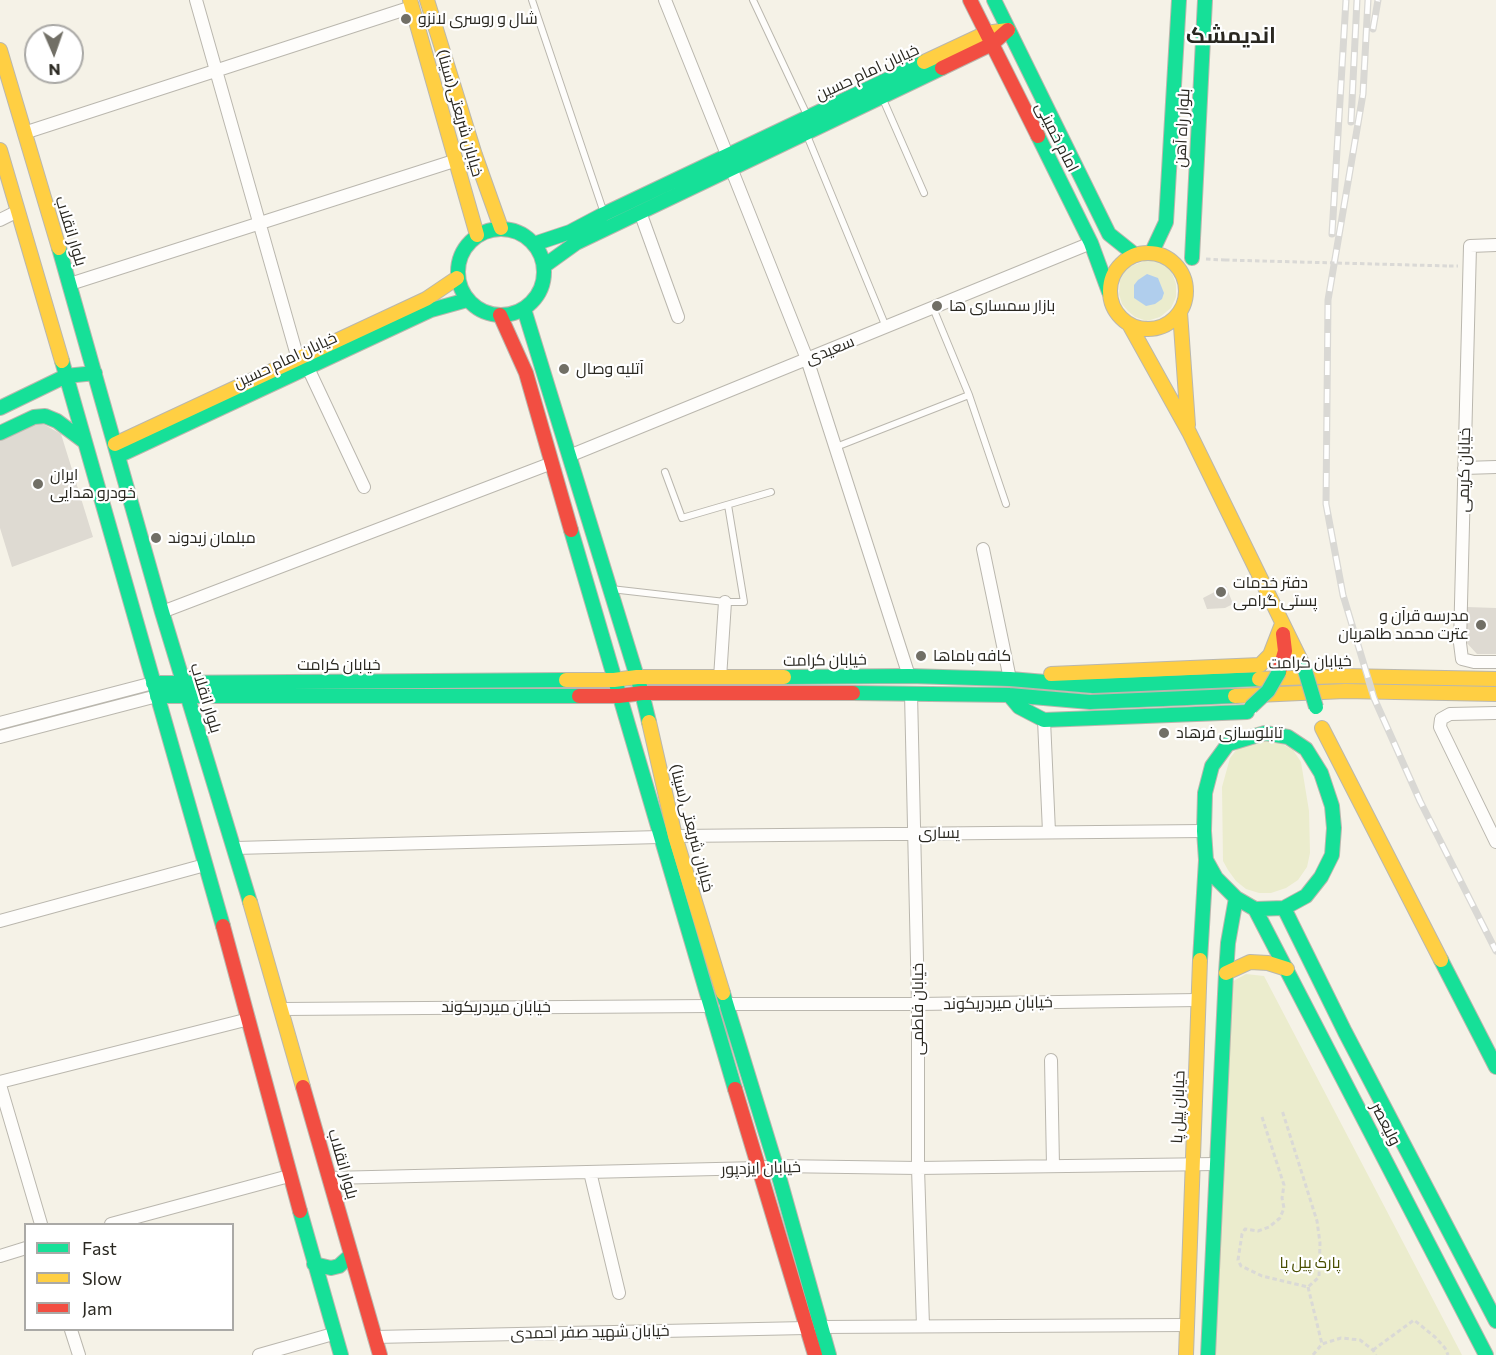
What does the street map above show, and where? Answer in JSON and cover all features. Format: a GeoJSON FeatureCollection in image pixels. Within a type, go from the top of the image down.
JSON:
{"type":"FeatureCollection","features":[{"type":"Feature","properties":{"kind":"main road","name":"خیابان شریعتی(سینا)"},"geometry":{"type":"LineString","coordinates":[[429,0],[475,155],[501,228]]}},
{"type":"Feature","properties":{"kind":"main road","name":"امام خمینی"},"geometry":{"type":"LineString","coordinates":[[970,0],[1092,243],[1109,292]]}},
{"type":"Feature","properties":{"kind":"main road","name":"امام خمینی"},"geometry":{"type":"LineString","coordinates":[[994,1],[1109,234],[1134,254]]}},
{"type":"Feature","properties":{"kind":"main road","name":"خیابان شریعتی(سینا)"},"geometry":{"type":"LineString","coordinates":[[411,3],[477,235]]}},
{"type":"Feature","properties":{"kind":"main road"},"geometry":{"type":"LineString","coordinates":[[1179,4],[1205,4]]}},
{"type":"Feature","properties":{"kind":"main road","name":"بلوار راه آهن"},"geometry":{"type":"LineString","coordinates":[[1152,252],[1166,222],[1179,4]]}},
{"type":"Feature","properties":{"kind":"main road","name":"بلوار راه آهن"},"geometry":{"type":"LineString","coordinates":[[1192,258],[1205,4]]}},
{"type":"Feature","properties":{"kind":"main road","name":"خیابان امام حسین"},"geometry":{"type":"LineString","coordinates":[[729,162],[809,118],[1008,30]]}},
{"type":"Feature","properties":{"kind":"main road","name":"خیابان امام حسین"},"geometry":{"type":"LineString","coordinates":[[534,244],[570,231],[604,214],[729,162],[806,133],[882,97],[989,39]]}},
{"type":"Feature","properties":{"kind":"main road","name":"بلوار انقلاب"},"geometry":{"type":"LineString","coordinates":[[0,50],[70,284],[162,612],[282,1009],[380,1355]]}},
{"type":"Feature","properties":{"kind":"main road"},"geometry":{"type":"LineString","coordinates":[[0,150],[249,1019],[333,1334],[341,1355]]}},
{"type":"Feature","properties":{"kind":"main road"},"geometry":{"type":"LineString","coordinates":[[544,266],[576,243],[640,212],[729,162]]}},
{"type":"Feature","properties":{"kind":"main road"},"geometry":{"type":"LineString","coordinates":[[501,228],[513,230],[534,244],[541,254],[544,279],[533,301],[524,309],[513,314],[500,315],[488,314],[467,300],[457,278],[457,265],[468,243],[477,235],[501,228]]}},
{"type":"Feature","properties":{"kind":"main road"},"geometry":{"type":"LineString","coordinates":[[1152,252],[1167,257],[1179,268],[1185,284],[1186,298],[1180,312],[1170,322],[1157,328],[1143,329],[1129,324],[1118,315],[1109,292],[1111,279],[1120,264],[1134,254],[1152,252]]}},
{"type":"Feature","properties":{"kind":"main road","name":"خیابان امام حسین"},"geometry":{"type":"LineString","coordinates":[[117,450],[303,363],[426,299],[457,278]]}},
{"type":"Feature","properties":{"kind":"main road","name":"خیابان امام حسین"},"geometry":{"type":"LineString","coordinates":[[303,363],[431,310],[467,300]]}},
{"type":"Feature","properties":{"kind":"main road","name":"خیابان شریعتی(سینا)"},"geometry":{"type":"LineString","coordinates":[[524,309],[642,693],[675,836],[776,1166],[813,1327],[815,1355]]}},
{"type":"Feature","properties":{"kind":"main road"},"geometry":{"type":"LineString","coordinates":[[1180,312],[1189,432]]}},
{"type":"Feature","properties":{"kind":"main road","name":"خیابان شریعتی(سینا)"},"geometry":{"type":"LineString","coordinates":[[500,315],[526,374],[759,1168],[813,1327],[829,1355]]}},
{"type":"Feature","properties":{"kind":"main road"},"geometry":{"type":"LineString","coordinates":[[1129,324],[1189,432],[1304,667],[1322,728],[1339,764],[1388,853],[1496,1066]]}},
{"type":"Feature","properties":{"kind":"main road"},"geometry":{"type":"LineString","coordinates":[[0,408],[66,376],[95,373]]}},
{"type":"Feature","properties":{"kind":"main road"},"geometry":{"type":"LineString","coordinates":[[0,434],[34,417],[45,416],[85,442]]}},
{"type":"Feature","properties":{"kind":"main road"},"geometry":{"type":"LineString","coordinates":[[1228,744],[1265,733],[1288,737],[1306,749],[1321,773],[1332,806],[1334,828],[1332,855],[1321,877],[1306,896],[1284,908],[1255,909],[1236,898],[1216,878],[1206,860],[1204,831],[1204,793],[1212,766],[1249,710],[1268,692],[1279,672],[1285,651],[1282,624]]}},
{"type":"Feature","properties":{"kind":"main road"},"geometry":{"type":"LineString","coordinates":[[1011,679],[1050,674],[1260,665],[1270,655],[1282,624]]}},
{"type":"Feature","properties":{"kind":"main road","name":"خیابان کرامت"},"geometry":{"type":"LineString","coordinates":[[155,689],[184,683],[614,680],[637,677],[909,676],[1011,679],[1093,686],[1343,676],[1496,679]]}},
{"type":"Feature","properties":{"kind":"main road","name":"خیابان کرامت"},"geometry":{"type":"LineString","coordinates":[[155,689],[188,698],[619,696],[642,693],[911,693],[1009,695],[1090,702],[1345,690],[1496,694]]}},
{"type":"Feature","properties":{"kind":"main road"},"geometry":{"type":"LineString","coordinates":[[1009,695],[1019,707],[1044,720],[1249,710]]}},
{"type":"Feature","properties":{"kind":"main road"},"geometry":{"type":"LineString","coordinates":[[1306,749],[1322,728]]}},
{"type":"Feature","properties":{"kind":"main road","name":"خیابان پیل پا"},"geometry":{"type":"LineString","coordinates":[[1186,1355],[1198,1000],[1206,860]]}},
{"type":"Feature","properties":{"kind":"main road"},"geometry":{"type":"LineString","coordinates":[[1208,1355],[1226,973],[1228,943],[1236,898]]}},
{"type":"Feature","properties":{"kind":"main road","name":"ولیعصر"},"geometry":{"type":"LineString","coordinates":[[1284,908],[1496,1321]]}},
{"type":"Feature","properties":{"kind":"main road","name":"ولیعصر"},"geometry":{"type":"LineString","coordinates":[[1255,909],[1486,1355]]}},
{"type":"Feature","properties":{"kind":"main road"},"geometry":{"type":"LineString","coordinates":[[1226,973],[1250,962],[1268,963],[1287,969]]}},
{"type":"Feature","properties":{"kind":"main road"},"geometry":{"type":"LineString","coordinates":[[314,1264],[331,1268],[346,1261],[351,1255]]}},
{"type":"Feature","properties":{"kind":"street"},"geometry":{"type":"LineString","coordinates":[[196,0],[260,224],[303,363],[364,487]]}},
{"type":"Feature","properties":{"kind":"street"},"geometry":{"type":"LineString","coordinates":[[665,0],[807,359],[909,676]]}},
{"type":"Feature","properties":{"kind":"street"},"geometry":{"type":"LineString","coordinates":[[24,133],[216,71],[411,3]]}},
{"type":"Feature","properties":{"kind":"street"},"geometry":{"type":"LineString","coordinates":[[70,284],[457,160]]}},
{"type":"Feature","properties":{"kind":"street"},"geometry":{"type":"LineString","coordinates":[[0,219],[18,211]]}},
{"type":"Feature","properties":{"kind":"street"},"geometry":{"type":"LineString","coordinates":[[640,212],[678,316]]}},
{"type":"Feature","properties":{"kind":"street","name":"سعیدی"},"geometry":{"type":"LineString","coordinates":[[569,456],[1092,243]]}},
{"type":"Feature","properties":{"kind":"street","name":"خیابان کریمی"},"geometry":{"type":"LineString","coordinates":[[1496,245],[1470,246],[1460,643],[1462,659],[1474,662],[1496,662]]}},
{"type":"Feature","properties":{"kind":"street"},"geometry":{"type":"LineString","coordinates":[[162,612],[552,463]]}},
{"type":"Feature","properties":{"kind":"street"},"geometry":{"type":"LineString","coordinates":[[1464,468],[1496,467]]}},
{"type":"Feature","properties":{"kind":"street"},"geometry":{"type":"LineString","coordinates":[[983,549],[1011,679]]}},
{"type":"Feature","properties":{"kind":"street"},"geometry":{"type":"LineString","coordinates":[[720,678],[725,602]]}},
{"type":"Feature","properties":{"kind":"street"},"geometry":{"type":"LineString","coordinates":[[0,723],[155,689]]}},
{"type":"Feature","properties":{"kind":"street"},"geometry":{"type":"LineString","coordinates":[[0,737],[155,689]]}},
{"type":"Feature","properties":{"kind":"street","name":"خیابان فاطمی"},"geometry":{"type":"LineString","coordinates":[[911,693],[918,1004],[918,1168],[923,1326]]}},
{"type":"Feature","properties":{"kind":"street"},"geometry":{"type":"LineString","coordinates":[[1496,713],[1450,714],[1441,719],[1440,727],[1496,842]]}},
{"type":"Feature","properties":{"kind":"street"},"geometry":{"type":"LineString","coordinates":[[1044,720],[1049,832]]}},
{"type":"Feature","properties":{"kind":"street","name":"یساری"},"geometry":{"type":"LineString","coordinates":[[675,836],[1204,831]]}},
{"type":"Feature","properties":{"kind":"street"},"geometry":{"type":"LineString","coordinates":[[235,848],[660,837]]}},
{"type":"Feature","properties":{"kind":"street"},"geometry":{"type":"LineString","coordinates":[[0,921],[205,866]]}},
{"type":"Feature","properties":{"kind":"street","name":"خیابان میردریکوند"},"geometry":{"type":"LineString","coordinates":[[725,1004],[1198,1000]]}},
{"type":"Feature","properties":{"kind":"street","name":"خیابان میردریکوند"},"geometry":{"type":"LineString","coordinates":[[282,1009],[711,1006]]}},
{"type":"Feature","properties":{"kind":"street"},"geometry":{"type":"LineString","coordinates":[[41,1223],[0,1083],[249,1019]]}},
{"type":"Feature","properties":{"kind":"street"},"geometry":{"type":"LineString","coordinates":[[1051,1060],[1053,1166]]}},
{"type":"Feature","properties":{"kind":"street","name":"خیابان ایزدپور"},"geometry":{"type":"LineString","coordinates":[[329,1178],[776,1166],[918,1168],[1216,1164]]}},
{"type":"Feature","properties":{"kind":"street"},"geometry":{"type":"LineString","coordinates":[[590,1172],[619,1293]]}},
{"type":"Feature","properties":{"kind":"street"},"geometry":{"type":"LineString","coordinates":[[115,1223],[290,1176]]}},
{"type":"Feature","properties":{"kind":"street"},"geometry":{"type":"LineString","coordinates":[[0,1256],[24,1249]]}},
{"type":"Feature","properties":{"kind":"street","name":"خیابان شهید صفر احمدی"},"geometry":{"type":"LineString","coordinates":[[374,1337],[813,1327],[1186,1325]]}},
{"type":"Feature","properties":{"kind":"street"},"geometry":{"type":"LineString","coordinates":[[72,1331],[79,1355]]}},
{"type":"Feature","properties":{"kind":"street"},"geometry":{"type":"LineString","coordinates":[[259,1355],[333,1334]]}},
{"type":"Feature","properties":{"kind":"lane"},"geometry":{"type":"LineString","coordinates":[[532,0],[604,214]]}},
{"type":"Feature","properties":{"kind":"lane"},"geometry":{"type":"LineString","coordinates":[[753,0],[809,118]]}},
{"type":"Feature","properties":{"kind":"lane"},"geometry":{"type":"LineString","coordinates":[[882,97],[924,193]]}},
{"type":"Feature","properties":{"kind":"lane"},"geometry":{"type":"LineString","coordinates":[[806,133],[886,327]]}},
{"type":"Feature","properties":{"kind":"lane"},"geometry":{"type":"LineString","coordinates":[[933,308],[969,395],[1006,504]]}},
{"type":"Feature","properties":{"kind":"lane"},"geometry":{"type":"LineString","coordinates":[[836,447],[969,395]]}},
{"type":"Feature","properties":{"kind":"lane"},"geometry":{"type":"LineString","coordinates":[[665,472],[682,518],[771,492]]}},
{"type":"Feature","properties":{"kind":"lane"},"geometry":{"type":"LineString","coordinates":[[610,589],[725,602],[744,602],[728,505]]}},
{"type":"Feature","properties":{"kind":"path"},"geometry":{"type":"LineString","coordinates":[[1225,260],[1449,266]]}},
{"type":"Feature","properties":{"kind":"path"},"geometry":{"type":"LineString","coordinates":[[1282,1110],[1317,1221],[1320,1243],[1319,1276],[1308,1287]]}},
{"type":"Feature","properties":{"kind":"path"},"geometry":{"type":"LineString","coordinates":[[1262,1117],[1284,1185],[1282,1197],[1284,1208],[1280,1218],[1269,1227],[1258,1231],[1245,1229],[1242,1234],[1238,1260],[1240,1266],[1262,1276],[1308,1287]]}},
{"type":"Feature","properties":{"kind":"path"},"geometry":{"type":"LineString","coordinates":[[1308,1287],[1322,1344]]}},
{"type":"Feature","properties":{"kind":"path"},"geometry":{"type":"LineString","coordinates":[[1373,1350],[1414,1320],[1435,1337],[1448,1355]]}},
{"type":"Feature","properties":{"kind":"path"},"geometry":{"type":"LineString","coordinates":[[1313,1355],[1322,1344],[1341,1338],[1360,1340],[1376,1355]]}},
{"type":"Feature","properties":{"kind":"green space"},"geometry":{"type":"Polygon","coordinates":[[[1147,260],[1158,261],[1171,270],[1176,284],[1176,297],[1171,308],[1160,317],[1147,321],[1135,317],[1128,311],[1122,304],[1119,294],[1120,280],[1126,268],[1147,260]]]}},
{"type":"Feature","properties":{"kind":"green space"},"geometry":{"type":"Polygon","coordinates":[[[1265,740],[1280,743],[1293,750],[1301,762],[1309,811],[1310,853],[1307,867],[1298,880],[1286,888],[1271,893],[1259,893],[1246,889],[1236,881],[1223,861],[1222,787],[1230,758],[1237,749],[1265,740]]]}},
{"type":"Feature","properties":{"kind":"green space","name":"پارک پیل پا"},"geometry":{"type":"Polygon","coordinates":[[[1246,974],[1264,976],[1462,1355],[1214,1355],[1230,983],[1246,974]]]}},
{"type":"Feature","properties":{"kind":"water"},"geometry":{"type":"Polygon","coordinates":[[[1147,274],[1158,278],[1164,293],[1162,299],[1146,306],[1134,298],[1134,285],[1147,274]]]}},
{"type":"Feature","properties":{"kind":"building","name":"ایران خودرو هدایی"},"geometry":{"type":"Polygon","coordinates":[[[38,421],[61,434],[93,537],[12,567],[0,528],[0,440],[38,421]]]}},
{"type":"Feature","properties":{"kind":"building","name":"دفتر خدمات پستی گرامی"},"geometry":{"type":"Polygon","coordinates":[[[1226,586],[1233,604],[1225,608],[1207,609],[1203,598],[1226,586]]]}},
{"type":"Feature","properties":{"kind":"building","name":"مدرسه قرآن و عترت محمد طاهریان"},"geometry":{"type":"Polygon","coordinates":[[[1467,607],[1496,608],[1496,654],[1477,654],[1465,641],[1467,607]]]}},
{"type":"Feature","properties":{"kind":"railway"},"geometry":{"type":"LineString","coordinates":[[1332,234],[1346,0]]}},
{"type":"Feature","properties":{"kind":"railway"},"geometry":{"type":"LineString","coordinates":[[1351,122],[1357,0]]}},
{"type":"Feature","properties":{"kind":"railway"},"geometry":{"type":"LineString","coordinates":[[1368,0],[1363,94],[1328,300],[1326,504],[1343,595],[1374,698],[1420,801],[1496,951]]}},
{"type":"Feature","properties":{"kind":"railway"},"geometry":{"type":"LineString","coordinates":[[1373,29],[1378,0]]}},
{"type":"Feature","properties":{"kind":"traffic: fast"},"geometry":{"type":"LineString","coordinates":[[994,0],[1109,234],[1134,254]]}},
{"type":"Feature","properties":{"kind":"traffic: fast"},"geometry":{"type":"LineString","coordinates":[[1152,252],[1166,222],[1179,0]]}},
{"type":"Feature","properties":{"kind":"traffic: fast"},"geometry":{"type":"LineString","coordinates":[[1192,258],[1205,0]]}},
{"type":"Feature","properties":{"kind":"traffic: fast"},"geometry":{"type":"LineString","coordinates":[[534,244],[570,232],[924,62]]}},
{"type":"Feature","properties":{"kind":"traffic: fast"},"geometry":{"type":"LineString","coordinates":[[544,266],[576,243],[942,68]]}},
{"type":"Feature","properties":{"kind":"traffic: fast"},"geometry":{"type":"LineString","coordinates":[[1038,136],[1091,243],[1109,292]]}},
{"type":"Feature","properties":{"kind":"traffic: fast"},"geometry":{"type":"LineString","coordinates":[[493,229],[509,229],[532,241],[541,255],[544,272],[541,289],[532,303],[509,315],[493,315],[477,308],[465,296],[458,280],[458,264],[465,248],[477,236],[493,229]]}},
{"type":"Feature","properties":{"kind":"traffic: fast"},"geometry":{"type":"LineString","coordinates":[[59,248],[162,612],[250,902]]}},
{"type":"Feature","properties":{"kind":"traffic: fast"},"geometry":{"type":"LineString","coordinates":[[118,456],[431,310],[467,300]]}},
{"type":"Feature","properties":{"kind":"traffic: fast"},"geometry":{"type":"LineString","coordinates":[[524,309],[649,722]]}},
{"type":"Feature","properties":{"kind":"traffic: fast"},"geometry":{"type":"LineString","coordinates":[[62,361],[223,926]]}},
{"type":"Feature","properties":{"kind":"traffic: fast"},"geometry":{"type":"LineString","coordinates":[[0,408],[66,376],[95,373]]}},
{"type":"Feature","properties":{"kind":"traffic: fast"},"geometry":{"type":"LineString","coordinates":[[0,433],[34,417],[45,416],[57,421],[85,442]]}},
{"type":"Feature","properties":{"kind":"traffic: fast"},"geometry":{"type":"LineString","coordinates":[[571,530],[735,1089]]}},
{"type":"Feature","properties":{"kind":"traffic: fast"},"geometry":{"type":"LineString","coordinates":[[1304,667],[1316,707]]}},
{"type":"Feature","properties":{"kind":"traffic: fast"},"geometry":{"type":"LineString","coordinates":[[1251,707],[1268,691],[1279,672]]}},
{"type":"Feature","properties":{"kind":"traffic: fast"},"geometry":{"type":"LineString","coordinates":[[784,677],[909,676],[1010,679],[1093,686],[1259,679]]}},
{"type":"Feature","properties":{"kind":"traffic: fast"},"geometry":{"type":"LineString","coordinates":[[153,683],[566,680]]}},
{"type":"Feature","properties":{"kind":"traffic: fast"},"geometry":{"type":"LineString","coordinates":[[853,693],[1009,695],[1090,702],[1235,696]]}},
{"type":"Feature","properties":{"kind":"traffic: fast"},"geometry":{"type":"LineString","coordinates":[[1009,695],[1019,707],[1044,720],[1247,712]]}},
{"type":"Feature","properties":{"kind":"traffic: fast"},"geometry":{"type":"LineString","coordinates":[[157,696],[579,696]]}},
{"type":"Feature","properties":{"kind":"traffic: fast"},"geometry":{"type":"LineString","coordinates":[[1265,733],[1288,737],[1306,749],[1321,773],[1332,806],[1334,828],[1332,855],[1321,877],[1306,896],[1284,908],[1255,909],[1236,898],[1216,878],[1206,860],[1205,793],[1212,766],[1228,744],[1265,733]]}},
{"type":"Feature","properties":{"kind":"traffic: fast"},"geometry":{"type":"LineString","coordinates":[[1200,960],[1206,860]]}},
{"type":"Feature","properties":{"kind":"traffic: fast"},"geometry":{"type":"LineString","coordinates":[[1208,1355],[1226,973],[1228,943],[1236,898]]}},
{"type":"Feature","properties":{"kind":"traffic: fast"},"geometry":{"type":"LineString","coordinates":[[1284,908],[1345,1032],[1496,1321]]}},
{"type":"Feature","properties":{"kind":"traffic: fast"},"geometry":{"type":"LineString","coordinates":[[1255,909],[1486,1355]]}},
{"type":"Feature","properties":{"kind":"traffic: fast"},"geometry":{"type":"LineString","coordinates":[[1441,960],[1496,1067]]}},
{"type":"Feature","properties":{"kind":"traffic: fast"},"geometry":{"type":"LineString","coordinates":[[723,993],[776,1166],[829,1355]]}},
{"type":"Feature","properties":{"kind":"traffic: fast"},"geometry":{"type":"LineString","coordinates":[[300,1211],[341,1355]]}},
{"type":"Feature","properties":{"kind":"traffic: fast"},"geometry":{"type":"LineString","coordinates":[[314,1264],[331,1268],[339,1266],[351,1255]]}},
{"type":"Feature","properties":{"kind":"traffic: slow"},"geometry":{"type":"LineString","coordinates":[[410,0],[477,235]]}},
{"type":"Feature","properties":{"kind":"traffic: slow"},"geometry":{"type":"LineString","coordinates":[[427,0],[475,155],[501,228]]}},
{"type":"Feature","properties":{"kind":"traffic: slow"},"geometry":{"type":"LineString","coordinates":[[924,62],[986,33],[1008,30]]}},
{"type":"Feature","properties":{"kind":"traffic: slow"},"geometry":{"type":"LineString","coordinates":[[0,50],[59,248]]}},
{"type":"Feature","properties":{"kind":"traffic: slow"},"geometry":{"type":"LineString","coordinates":[[0,150],[62,361]]}},
{"type":"Feature","properties":{"kind":"traffic: slow"},"geometry":{"type":"LineString","coordinates":[[1148,253],[1163,256],[1175,264],[1183,276],[1186,291],[1183,306],[1175,318],[1163,326],[1148,329],[1133,326],[1121,318],[1113,306],[1110,291],[1113,276],[1121,264],[1133,256],[1148,253]]}},
{"type":"Feature","properties":{"kind":"traffic: slow"},"geometry":{"type":"LineString","coordinates":[[115,444],[426,299],[457,278]]}},
{"type":"Feature","properties":{"kind":"traffic: slow"},"geometry":{"type":"LineString","coordinates":[[1180,312],[1188,425]]}},
{"type":"Feature","properties":{"kind":"traffic: slow"},"geometry":{"type":"LineString","coordinates":[[1129,324],[1189,432],[1304,667]]}},
{"type":"Feature","properties":{"kind":"traffic: slow"},"geometry":{"type":"LineString","coordinates":[[1051,674],[1260,665],[1270,655],[1282,624]]}},
{"type":"Feature","properties":{"kind":"traffic: slow"},"geometry":{"type":"LineString","coordinates":[[1259,679],[1343,676],[1496,679]]}},
{"type":"Feature","properties":{"kind":"traffic: slow"},"geometry":{"type":"LineString","coordinates":[[566,680],[614,680],[637,677],[784,677]]}},
{"type":"Feature","properties":{"kind":"traffic: slow"},"geometry":{"type":"LineString","coordinates":[[1235,696],[1345,691],[1496,694]]}},
{"type":"Feature","properties":{"kind":"traffic: slow"},"geometry":{"type":"LineString","coordinates":[[649,722],[675,836],[723,993]]}},
{"type":"Feature","properties":{"kind":"traffic: slow"},"geometry":{"type":"LineString","coordinates":[[1322,728],[1441,960]]}},
{"type":"Feature","properties":{"kind":"traffic: slow"},"geometry":{"type":"LineString","coordinates":[[250,902],[303,1087]]}},
{"type":"Feature","properties":{"kind":"traffic: slow"},"geometry":{"type":"LineString","coordinates":[[1186,1355],[1200,960]]}},
{"type":"Feature","properties":{"kind":"traffic: slow"},"geometry":{"type":"LineString","coordinates":[[1226,973],[1250,962],[1268,963],[1287,969]]}},
{"type":"Feature","properties":{"kind":"traffic: jam"},"geometry":{"type":"LineString","coordinates":[[970,0],[1038,136]]}},
{"type":"Feature","properties":{"kind":"traffic: jam"},"geometry":{"type":"LineString","coordinates":[[942,68],[992,44],[1008,30]]}},
{"type":"Feature","properties":{"kind":"traffic: jam"},"geometry":{"type":"LineString","coordinates":[[500,315],[526,373],[571,530]]}},
{"type":"Feature","properties":{"kind":"traffic: jam"},"geometry":{"type":"LineString","coordinates":[[1279,672],[1285,651],[1283,634]]}},
{"type":"Feature","properties":{"kind":"traffic: jam"},"geometry":{"type":"LineString","coordinates":[[579,696],[619,696],[642,693],[853,693]]}},
{"type":"Feature","properties":{"kind":"traffic: jam"},"geometry":{"type":"LineString","coordinates":[[223,926],[300,1211]]}},
{"type":"Feature","properties":{"kind":"traffic: jam"},"geometry":{"type":"LineString","coordinates":[[303,1087],[380,1355]]}},
{"type":"Feature","properties":{"kind":"traffic: jam"},"geometry":{"type":"LineString","coordinates":[[735,1089],[815,1355]]}},
{"type":"Feature","properties":{"kind":"place","name":"شال و روسری لانزو"},"geometry":{"type":"Point","coordinates":[406,19]}},
{"type":"Feature","properties":{"kind":"place","name":"بازار سمساری ها"},"geometry":{"type":"Point","coordinates":[937,306]}},
{"type":"Feature","properties":{"kind":"place","name":"آتلیه وصال"},"geometry":{"type":"Point","coordinates":[564,369]}},
{"type":"Feature","properties":{"kind":"place","name":"ایران خودرو هدایی"},"geometry":{"type":"Point","coordinates":[38,484]}},
{"type":"Feature","properties":{"kind":"place","name":"مبلمان زیدوند"},"geometry":{"type":"Point","coordinates":[156,538]}},
{"type":"Feature","properties":{"kind":"place","name":"دفتر خدمات پستی گرامی"},"geometry":{"type":"Point","coordinates":[1221,592]}},
{"type":"Feature","properties":{"kind":"place","name":"مدرسه قرآن و عترت محمد طاهریان"},"geometry":{"type":"Point","coordinates":[1481,625]}},
{"type":"Feature","properties":{"kind":"place","name":"کافه باماها"},"geometry":{"type":"Point","coordinates":[921,656]}},
{"type":"Feature","properties":{"kind":"place","name":"تابلوسازی فرهاد"},"geometry":{"type":"Point","coordinates":[1164,733]}},
{"type":"Feature","properties":{"kind":"district","name":"اندیمشک"},"geometry":{"type":"Point","coordinates":[1231,36]}}]}
